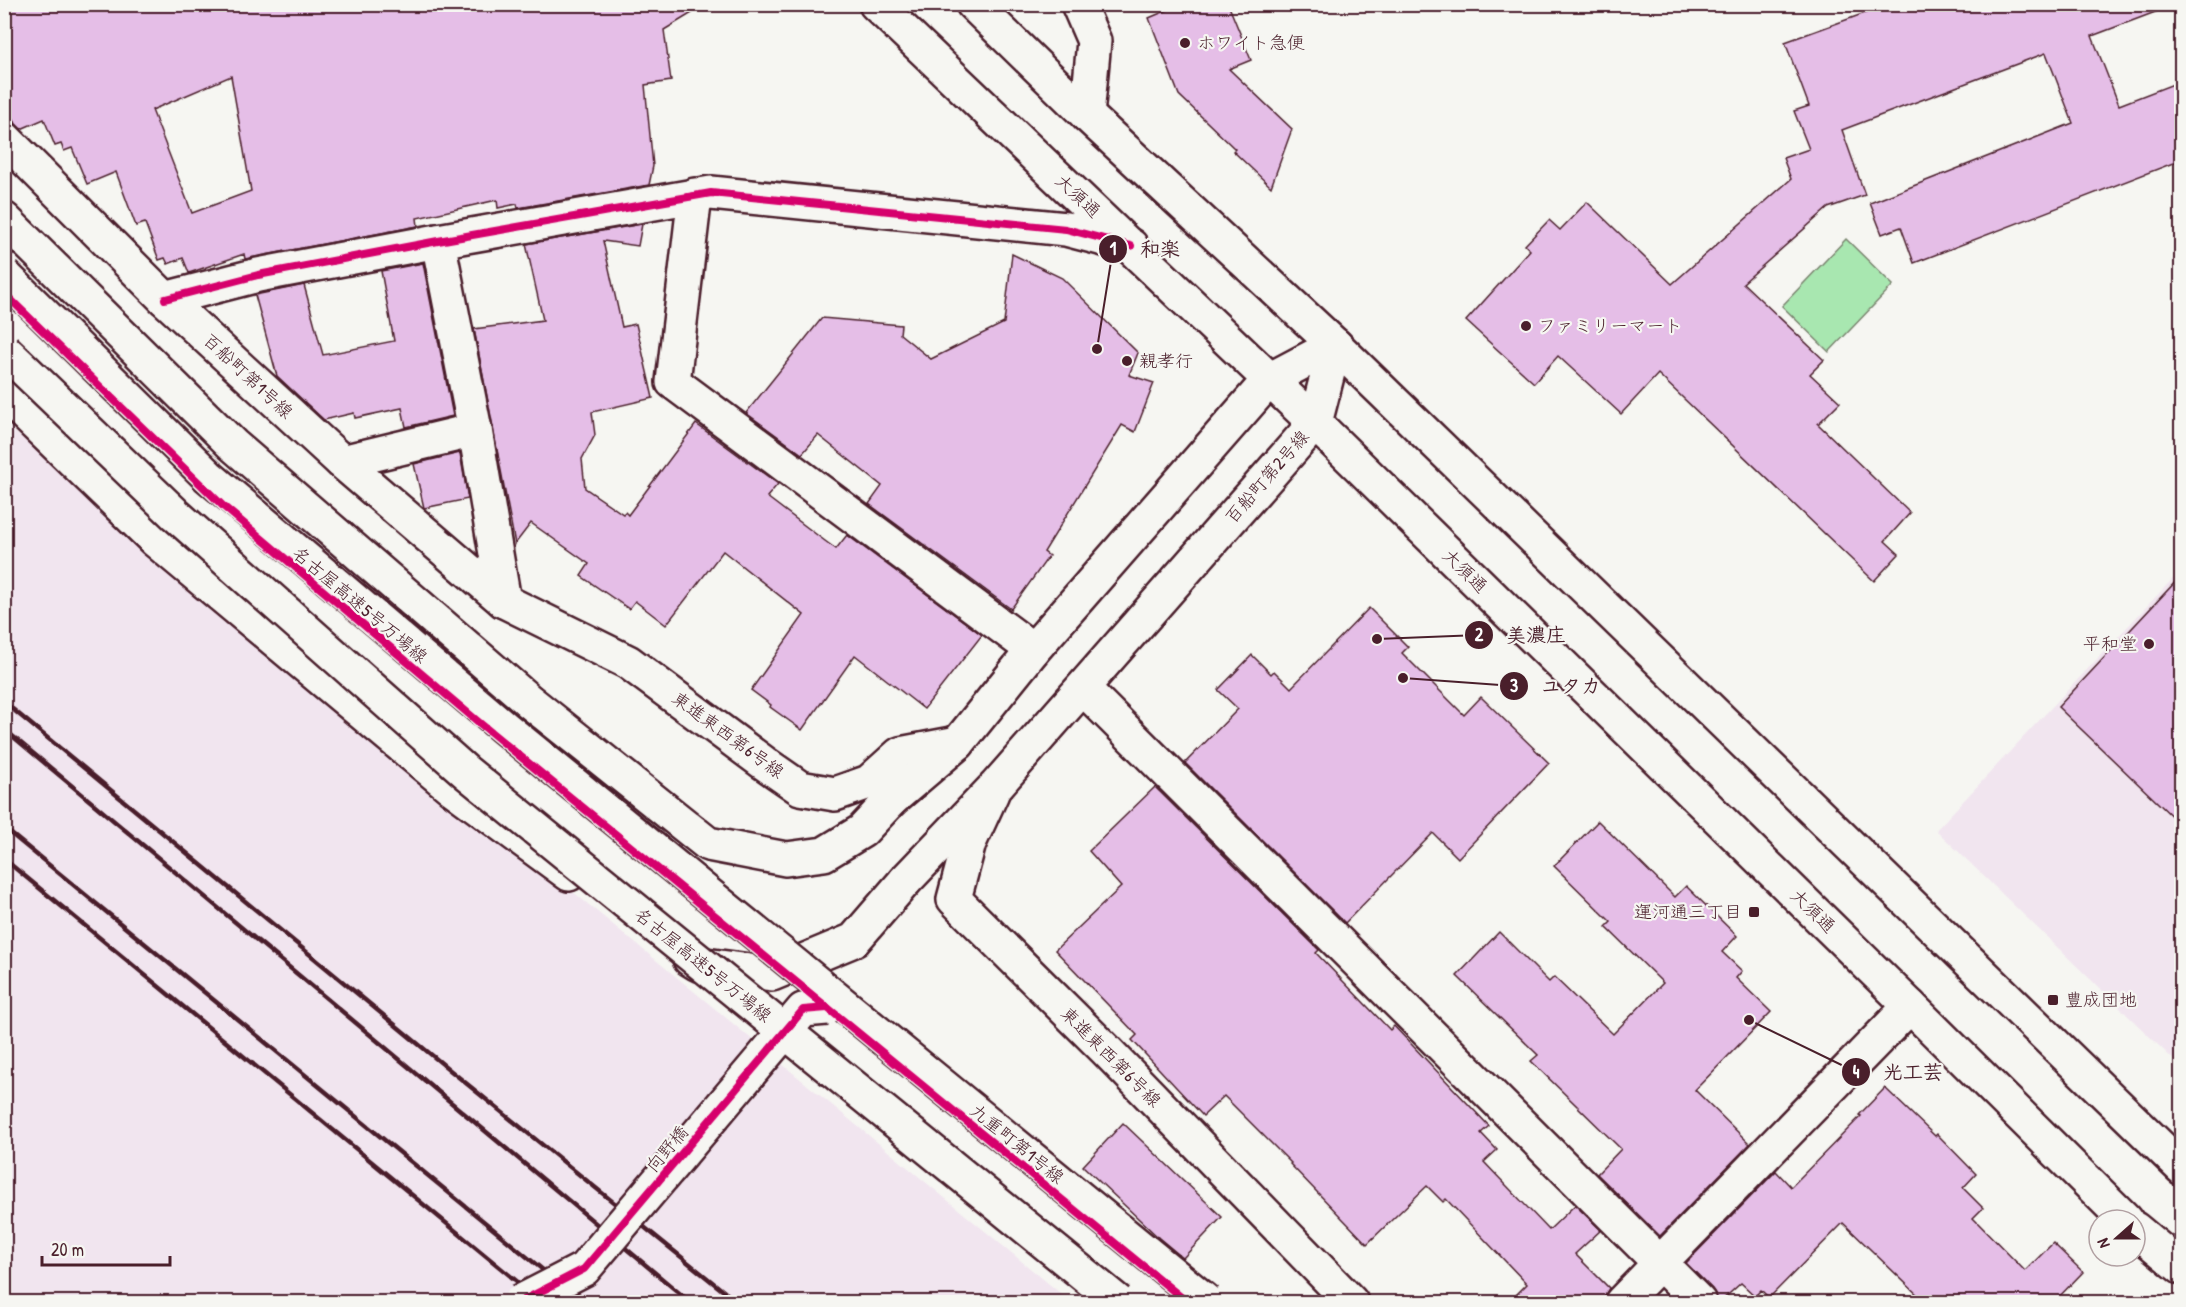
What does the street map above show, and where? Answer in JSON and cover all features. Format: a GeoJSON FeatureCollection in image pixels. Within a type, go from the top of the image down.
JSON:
{"type":"FeatureCollection","features":[{"type":"Feature","properties":{"kind":"main road","name":"大須通"},"geometry":{"type":"LineString","coordinates":[[876,4],[1314,423],[2114,1208]]}},
{"type":"Feature","properties":{"kind":"main road"},"geometry":{"type":"LineString","coordinates":[[973,4],[1087,115],[1335,345],[2181,1168]]}},
{"type":"Feature","properties":{"kind":"main road"},"geometry":{"type":"LineString","coordinates":[[1078,4],[1094,41],[1087,115]]}},
{"type":"Feature","properties":{"kind":"main road","name":"百船町第1号線"},"geometry":{"type":"LineString","coordinates":[[4,138],[165,299],[342,462],[504,601]]}},
{"type":"Feature","properties":{"kind":"main road"},"geometry":{"type":"LineString","coordinates":[[165,299],[258,275],[711,193],[1066,229],[1131,246]]}},
{"type":"Feature","properties":{"kind":"main road"},"geometry":{"type":"LineString","coordinates":[[695,195],[673,382],[1033,650]]}},
{"type":"Feature","properties":{"kind":"main road"},"geometry":{"type":"LineString","coordinates":[[4,219],[233,445],[529,701],[708,844],[786,859],[824,854],[862,831],[891,800],[958,743],[1033,650],[1269,380],[1335,345]]}},
{"type":"Feature","properties":{"kind":"main road"},"geometry":{"type":"LineString","coordinates":[[438,241],[475,430],[504,601]]}},
{"type":"Feature","properties":{"kind":"main road","name":"名古屋高速5号万場線"},"geometry":{"type":"LineString","coordinates":[[4,275],[208,476],[505,728],[1207,1302]]}},
{"type":"Feature","properties":{"kind":"main road","name":"百船町第2号線"},"geometry":{"type":"LineString","coordinates":[[4,394],[155,540],[452,788],[628,918],[698,964],[772,974],[854,940],[905,881],[996,786],[1314,423],[1335,345]]}},
{"type":"Feature","properties":{"kind":"main road","name":"名古屋高速5号万場線"},"geometry":{"type":"LineString","coordinates":[[4,350],[176,515],[466,772],[1118,1302]]}},
{"type":"Feature","properties":{"kind":"main road"},"geometry":{"type":"LineString","coordinates":[[342,462],[475,430]]}},
{"type":"Feature","properties":{"kind":"main road","name":"東進東西第6号線"},"geometry":{"type":"LineString","coordinates":[[504,601],[628,662],[800,788],[835,794],[869,782],[900,754],[958,743]]}},
{"type":"Feature","properties":{"kind":"main road"},"geometry":{"type":"LineString","coordinates":[[1083,688],[1699,1302]]}},
{"type":"Feature","properties":{"kind":"main road","name":"東進東西第6号線"},"geometry":{"type":"LineString","coordinates":[[996,786],[969,843],[954,899],[1106,1050],[1351,1302]]}},
{"type":"Feature","properties":{"kind":"main road"},"geometry":{"type":"LineString","coordinates":[[1622,1302],[1910,1006]]}},
{"type":"Feature","properties":{"kind":"main road","name":"向野橋"},"geometry":{"type":"LineString","coordinates":[[520,1302],[584,1269],[804,1010],[827,1008]]}},
{"type":"Feature","properties":{"kind":"main road","name":"九重町第1号線"},"geometry":{"type":"LineString","coordinates":[[827,1008],[1187,1302]]}},
{"type":"Feature","properties":{"kind":"main road","name":"大須通"},"geometry":{"type":"LineString","coordinates":[[2147,1239],[2181,1268]]}},
{"type":"Feature","properties":{"kind":"main road"},"geometry":{"type":"LineString","coordinates":[[2147,1242],[2181,1279]]}},
{"type":"Feature","properties":{"kind":"shaded area"},"geometry":{"type":"Polygon","coordinates":[[[5,424],[1071,1302],[5,1302],[5,424]]]}},
{"type":"Feature","properties":{"kind":"shaded area"},"geometry":{"type":"Polygon","coordinates":[[[2181,570],[2181,1067],[1936,830],[2181,570]]]}},
{"type":"Feature","properties":{"kind":"green space"},"geometry":{"type":"Polygon","coordinates":[[[1846,239],[1893,285],[1829,352],[1782,306],[1846,239]]]}},
{"type":"Feature","properties":{"kind":"building"},"geometry":{"type":"Polygon","coordinates":[[[4,4],[707,4],[664,30],[671,81],[645,85],[653,166],[649,185],[518,208],[517,204],[498,208],[497,200],[417,218],[418,226],[245,259],[244,254],[189,273],[183,258],[168,264],[165,258],[159,260],[145,223],[136,226],[116,172],[87,184],[72,148],[64,151],[61,144],[55,146],[44,119],[21,129],[16,124],[4,96],[4,4]],[[231,76],[152,110],[192,213],[251,191],[231,76]]]}},
{"type":"Feature","properties":{"kind":"building"},"geometry":{"type":"Polygon","coordinates":[[[1182,4],[1228,4],[1251,60],[1229,69],[1292,129],[1271,187],[1179,95],[1149,18],[1182,4]]]}},
{"type":"Feature","properties":{"kind":"building"},"geometry":{"type":"Polygon","coordinates":[[[1890,4],[2165,4],[2166,8],[2092,36],[2119,105],[2181,81],[2181,160],[1914,263],[1901,227],[1882,234],[1870,203],[2073,123],[2046,53],[1842,130],[1865,195],[1828,208],[1743,283],[1824,360],[1810,374],[1840,402],[1818,424],[1910,513],[1885,541],[1899,554],[1874,581],[1658,374],[1621,414],[1558,356],[1534,383],[1466,321],[1530,250],[1525,245],[1549,220],[1560,230],[1587,202],[1672,284],[1791,179],[1783,158],[1809,149],[1794,111],[1809,106],[1785,42],[1890,4]]]}},
{"type":"Feature","properties":{"kind":"building"},"geometry":{"type":"Polygon","coordinates":[[[642,224],[638,246],[603,241],[622,327],[636,324],[653,398],[592,412],[595,435],[582,459],[585,488],[623,514],[625,512],[628,515],[696,424],[778,484],[767,497],[825,541],[836,549],[847,535],[982,635],[924,709],[855,655],[802,730],[770,707],[771,705],[751,690],[804,615],[723,551],[666,625],[635,601],[629,609],[581,576],[589,564],[531,523],[515,544],[474,329],[543,320],[526,244],[642,224]]]}},
{"type":"Feature","properties":{"kind":"building"},"geometry":{"type":"Polygon","coordinates":[[[1012,254],[1062,278],[1138,353],[1129,375],[1154,383],[1135,432],[1122,425],[1044,552],[1049,556],[1011,609],[869,504],[882,486],[818,435],[802,454],[746,413],[822,318],[901,325],[900,334],[931,359],[1004,323],[1012,254]]]}},
{"type":"Feature","properties":{"kind":"building"},"geometry":{"type":"Polygon","coordinates":[[[423,263],[453,416],[406,427],[402,408],[355,418],[354,413],[324,420],[277,376],[255,295],[304,285],[323,355],[394,341],[381,271],[423,263]]]}},
{"type":"Feature","properties":{"kind":"building"},"geometry":{"type":"Polygon","coordinates":[[[460,453],[468,499],[424,508],[414,464],[460,453]]]}},
{"type":"Feature","properties":{"kind":"building","name":"平和堂"},"geometry":{"type":"Polygon","coordinates":[[[2181,576],[2181,825],[2058,707],[2181,576]]]}},
{"type":"Feature","properties":{"kind":"building"},"geometry":{"type":"Polygon","coordinates":[[[1369,608],[1408,647],[1402,653],[1464,715],[1481,697],[1549,763],[1458,858],[1433,833],[1345,923],[1185,763],[1238,709],[1218,690],[1252,655],[1271,674],[1274,671],[1291,688],[1369,608]]]}},
{"type":"Feature","properties":{"kind":"building"},"geometry":{"type":"Polygon","coordinates":[[[1155,787],[1319,950],[1316,953],[1390,1030],[1394,1026],[1489,1126],[1481,1133],[1497,1150],[1484,1162],[1549,1230],[1575,1205],[1601,1230],[1575,1254],[1609,1288],[1604,1302],[1509,1302],[1527,1284],[1446,1199],[1443,1202],[1427,1186],[1367,1244],[1224,1096],[1203,1116],[1132,1040],[1137,1035],[1055,950],[1121,887],[1089,851],[1155,787]]]}},
{"type":"Feature","properties":{"kind":"building"},"geometry":{"type":"Polygon","coordinates":[[[1598,821],[1675,897],[1686,886],[1737,936],[1722,952],[1742,971],[1736,978],[1771,1012],[1695,1090],[1750,1144],[1660,1236],[1597,1174],[1621,1149],[1531,1061],[1538,1055],[1457,976],[1499,932],[1549,982],[1554,977],[1613,1034],[1663,983],[1606,927],[1611,922],[1554,866],[1598,821]]]}},
{"type":"Feature","properties":{"kind":"building"},"geometry":{"type":"Polygon","coordinates":[[[1885,1088],[1935,1136],[1937,1134],[1976,1174],[1963,1188],[1983,1208],[1973,1218],[2025,1271],[2053,1243],[2083,1272],[2055,1301],[2057,1302],[1925,1302],[1843,1223],[1769,1298],[1761,1290],[1755,1296],[1741,1283],[1720,1302],[1712,1289],[1686,1263],[1776,1171],[1791,1187],[1861,1116],[1859,1115],[1885,1088]]]}},
{"type":"Feature","properties":{"kind":"building"},"geometry":{"type":"Polygon","coordinates":[[[1123,1123],[1222,1217],[1183,1258],[1083,1166],[1123,1123]]]}},
{"type":"Feature","properties":{"kind":"railway"},"geometry":{"type":"LineString","coordinates":[[4,702],[451,1071],[737,1302]]}},
{"type":"Feature","properties":{"kind":"railway"},"geometry":{"type":"LineString","coordinates":[[4,729],[690,1302]]}},
{"type":"Feature","properties":{"kind":"railway"},"geometry":{"type":"LineString","coordinates":[[4,828],[582,1302]]}},
{"type":"Feature","properties":{"kind":"railway"},"geometry":{"type":"LineString","coordinates":[[4,859],[542,1302]]}},
{"type":"Feature","properties":{"kind":"cycle path"},"geometry":{"type":"LineString","coordinates":[[165,299],[258,275],[711,193],[1066,229],[1131,246]]}},
{"type":"Feature","properties":{"kind":"cycle path"},"geometry":{"type":"LineString","coordinates":[[4,293],[223,506],[482,725],[1187,1302]]}},
{"type":"Feature","properties":{"kind":"cycle path"},"geometry":{"type":"LineString","coordinates":[[520,1302],[584,1269],[803,1010],[827,1008]]}},
{"type":"Feature","properties":{"kind":"place","name":"ホワイト急便"},"geometry":{"type":"Point","coordinates":[1185,43]}},
{"type":"Feature","properties":{"kind":"place","name":"ファミリーマート"},"geometry":{"type":"Point","coordinates":[1526,326]}},
{"type":"Feature","properties":{"kind":"place","name":"和楽"},"geometry":{"type":"Point","coordinates":[1097,349]}},
{"type":"Feature","properties":{"kind":"place","name":"親孝行"},"geometry":{"type":"Point","coordinates":[1127,361]}},
{"type":"Feature","properties":{"kind":"place","name":"美濃庄"},"geometry":{"type":"Point","coordinates":[1377,639]}},
{"type":"Feature","properties":{"kind":"place","name":"平和堂"},"geometry":{"type":"Point","coordinates":[2149,644]}},
{"type":"Feature","properties":{"kind":"place","name":"ユタカ"},"geometry":{"type":"Point","coordinates":[1403,678]}},
{"type":"Feature","properties":{"kind":"place","name":"運河通三丁目"},"geometry":{"type":"Point","coordinates":[1754,912]}},
{"type":"Feature","properties":{"kind":"place","name":"豊成団地"},"geometry":{"type":"Point","coordinates":[2053,1000]}},
{"type":"Feature","properties":{"kind":"place","name":"光工芸"},"geometry":{"type":"Point","coordinates":[1749,1020]}}]}
